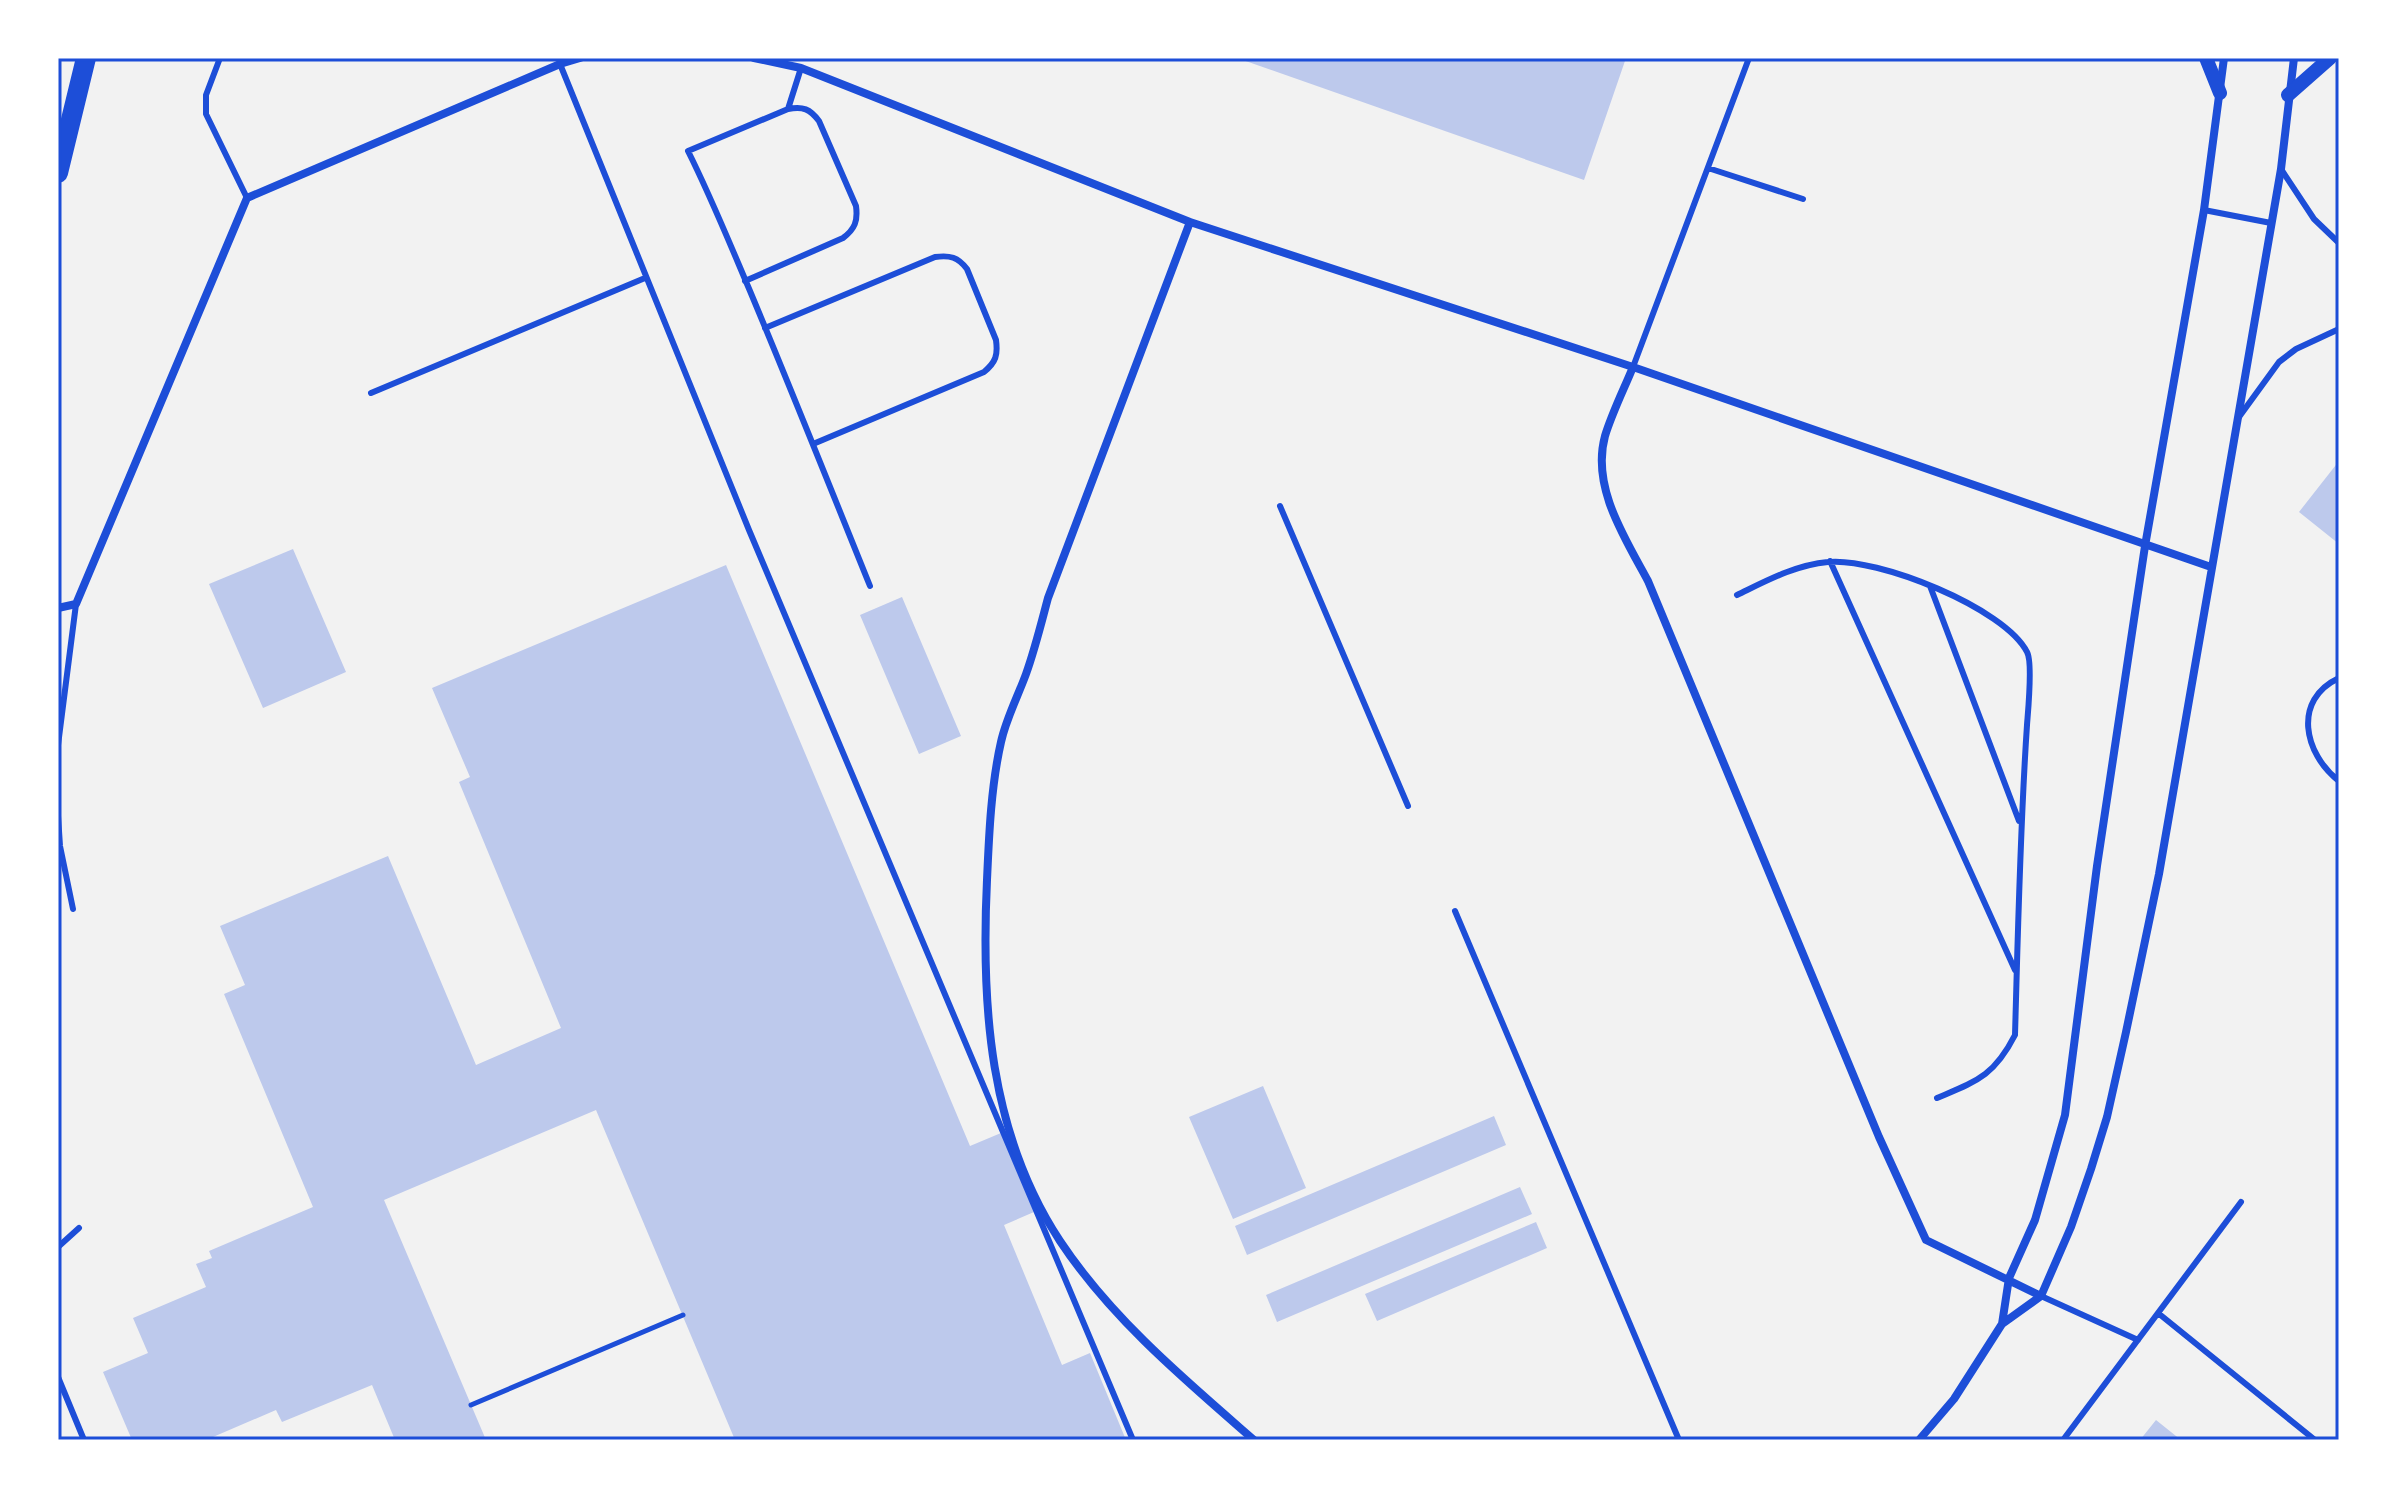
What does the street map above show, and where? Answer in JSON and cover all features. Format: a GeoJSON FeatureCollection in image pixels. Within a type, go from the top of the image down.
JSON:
{"type":"FeatureCollection","features":[{"type":"Feature","properties":{"kind":"main road"},"geometry":{"type":"LineString","coordinates":[[58,173],[86,58]]}},
{"type":"Feature","properties":{"kind":"street"},"geometry":{"type":"LineString","coordinates":[[58,608],[76,604],[247,198],[580,58]]}},
{"type":"Feature","properties":{"kind":"street"},"geometry":{"type":"LineString","coordinates":[[754,58],[801,68],[1190,222],[1633,367],[2211,567]]}},
{"type":"Feature","properties":{"kind":"street"},"geometry":{"type":"LineString","coordinates":[[2206,58],[2220,93]]}},
{"type":"Feature","properties":{"kind":"street"},"geometry":{"type":"LineString","coordinates":[[2002,1324],[2009,1278],[2035,1220],[2065,1115],[2097,866],[2145,546],[2204,210],[2224,58]]}},
{"type":"Feature","properties":{"kind":"street"},"geometry":{"type":"LineString","coordinates":[[1919,1440],[1954,1399],[2002,1324],[2041,1296],[2071,1227],[2107,1117],[2159,874],[2281,169],[2294,58]]}},
{"type":"Feature","properties":{"kind":"street"},"geometry":{"type":"LineString","coordinates":[[2288,95],[2330,58]]}},
{"type":"Feature","properties":{"kind":"street"},"geometry":{"type":"LineString","coordinates":[[1190,222],[1048,598],[1033,653],[1001,740],[989,837],[983,952],[994,1073],[1005,1117],[1038,1203],[1081,1271],[1125,1320],[1254,1440]]}},
{"type":"Feature","properties":{"kind":"street"},"geometry":{"type":"LineString","coordinates":[[1633,367],[1605,437],[1602,459],[1604,484],[1611,507],[1654,594],[1879,1137],[1926,1240],[2041,1296]]}},
{"type":"Feature","properties":{"kind":"lane"},"geometry":{"type":"LineString","coordinates":[[220,58],[206,95],[206,114],[247,198]]}},
{"type":"Feature","properties":{"kind":"lane"},"geometry":{"type":"LineString","coordinates":[[1633,367],[1749,58]]}},
{"type":"Feature","properties":{"kind":"lane"},"geometry":{"type":"LineString","coordinates":[[560,64],[645,278],[1133,1440]]}},
{"type":"Feature","properties":{"kind":"lane"},"geometry":{"type":"LineString","coordinates":[[788,109],[801,68]]}},
{"type":"Feature","properties":{"kind":"lane"},"geometry":{"type":"LineString","coordinates":[[745,281],[843,238],[853,230],[858,219],[856,206],[812,111],[800,107],[788,109],[688,151],[710,195],[745,281],[813,444],[870,586]]}},
{"type":"Feature","properties":{"kind":"lane"},"geometry":{"type":"LineString","coordinates":[[1708,168],[1803,199]]}},
{"type":"Feature","properties":{"kind":"lane"},"geometry":{"type":"LineString","coordinates":[[2281,169],[2314,219],[2339,243]]}},
{"type":"Feature","properties":{"kind":"lane"},"geometry":{"type":"LineString","coordinates":[[2204,210],[2271,223]]}},
{"type":"Feature","properties":{"kind":"lane"},"geometry":{"type":"LineString","coordinates":[[765,328],[935,257],[948,255],[959,260],[967,269],[996,340],[998,353],[993,364],[984,372],[813,444]]}},
{"type":"Feature","properties":{"kind":"lane"},"geometry":{"type":"LineString","coordinates":[[371,393],[645,278]]}},
{"type":"Feature","properties":{"kind":"lane"},"geometry":{"type":"LineString","coordinates":[[2236,420],[2279,362],[2296,349],[2339,329]]}},
{"type":"Feature","properties":{"kind":"lane"},"geometry":{"type":"LineString","coordinates":[[1280,506],[1408,806]]}},
{"type":"Feature","properties":{"kind":"lane"},"geometry":{"type":"LineString","coordinates":[[1830,561],[2017,973]]}},
{"type":"Feature","properties":{"kind":"lane"},"geometry":{"type":"LineString","coordinates":[[1737,595],[1793,569],[1830,561],[1895,571],[1986,613],[2009,629],[2029,654],[2029,702],[2020,825],[2015,1035],[2002,1061],[1972,1083],[1937,1098]]}},
{"type":"Feature","properties":{"kind":"lane"},"geometry":{"type":"LineString","coordinates":[[1930,586],[2020,825]]}},
{"type":"Feature","properties":{"kind":"lane"},"geometry":{"type":"LineString","coordinates":[[58,745],[76,604]]}},
{"type":"Feature","properties":{"kind":"lane"},"geometry":{"type":"LineString","coordinates":[[2339,678],[2331,682],[2317,698],[2309,715],[2308,732],[2318,762],[2339,781]]}},
{"type":"Feature","properties":{"kind":"lane"},"geometry":{"type":"LineString","coordinates":[[58,816],[60,846],[73,909]]}},
{"type":"Feature","properties":{"kind":"lane"},"geometry":{"type":"LineString","coordinates":[[1455,911],[1679,1440]]}},
{"type":"Feature","properties":{"kind":"lane"},"geometry":{"type":"LineString","coordinates":[[2063,1440],[2241,1202]]}},
{"type":"Feature","properties":{"kind":"lane"},"geometry":{"type":"LineString","coordinates":[[58,1247],[79,1228]]}},
{"type":"Feature","properties":{"kind":"lane"},"geometry":{"type":"LineString","coordinates":[[2041,1296],[2138,1340]]}},
{"type":"Feature","properties":{"kind":"lane"},"geometry":{"type":"LineString","coordinates":[[2158,1313],[2315,1440]]}},
{"type":"Feature","properties":{"kind":"lane"},"geometry":{"type":"LineString","coordinates":[[58,1377],[84,1440]]}},
{"type":"Feature","properties":{"kind":"path"},"geometry":{"type":"LineString","coordinates":[[471,1405],[683,1315]]}},
{"type":"Feature","properties":{"kind":"building"},"geometry":{"type":"Polygon","coordinates":[[[1237,58],[1626,58],[1584,180],[1237,58]]]}},
{"type":"Feature","properties":{"kind":"building"},"geometry":{"type":"Polygon","coordinates":[[[2339,461],[2339,544],[2299,512],[2339,461]]]}},
{"type":"Feature","properties":{"kind":"building"},"geometry":{"type":"Polygon","coordinates":[[[293,549],[346,672],[263,708],[209,584],[293,549]]]}},
{"type":"Feature","properties":{"kind":"building"},"geometry":{"type":"Polygon","coordinates":[[[726,565],[970,1146],[1001,1133],[1034,1212],[1004,1225],[1062,1365],[1090,1353],[1126,1440],[735,1440],[596,1110],[384,1200],[486,1440],[395,1440],[372,1385],[282,1422],[276,1410],[206,1440],[132,1440],[103,1372],[148,1353],[133,1318],[206,1287],[196,1264],[212,1258],[209,1251],[313,1207],[224,994],[245,985],[220,926],[388,856],[476,1065],[561,1028],[459,782],[470,777],[432,688],[726,565]]]}},
{"type":"Feature","properties":{"kind":"building"},"geometry":{"type":"Polygon","coordinates":[[[902,597],[961,736],[919,754],[860,615],[902,597]]]}},
{"type":"Feature","properties":{"kind":"building"},"geometry":{"type":"Polygon","coordinates":[[[1263,1086],[1306,1188],[1233,1219],[1189,1117],[1263,1086]]]}},
{"type":"Feature","properties":{"kind":"building"},"geometry":{"type":"Polygon","coordinates":[[[1494,1116],[1506,1145],[1247,1255],[1235,1226],[1494,1116]]]}},
{"type":"Feature","properties":{"kind":"building"},"geometry":{"type":"Polygon","coordinates":[[[1520,1187],[1532,1214],[1277,1322],[1266,1295],[1520,1187]]]}},
{"type":"Feature","properties":{"kind":"building"},"geometry":{"type":"Polygon","coordinates":[[[1536,1222],[1547,1248],[1377,1321],[1365,1294],[1536,1222]]]}},
{"type":"Feature","properties":{"kind":"building"},"geometry":{"type":"Polygon","coordinates":[[[2156,1420],[2181,1440],[2140,1440],[2156,1420]]]}}]}
